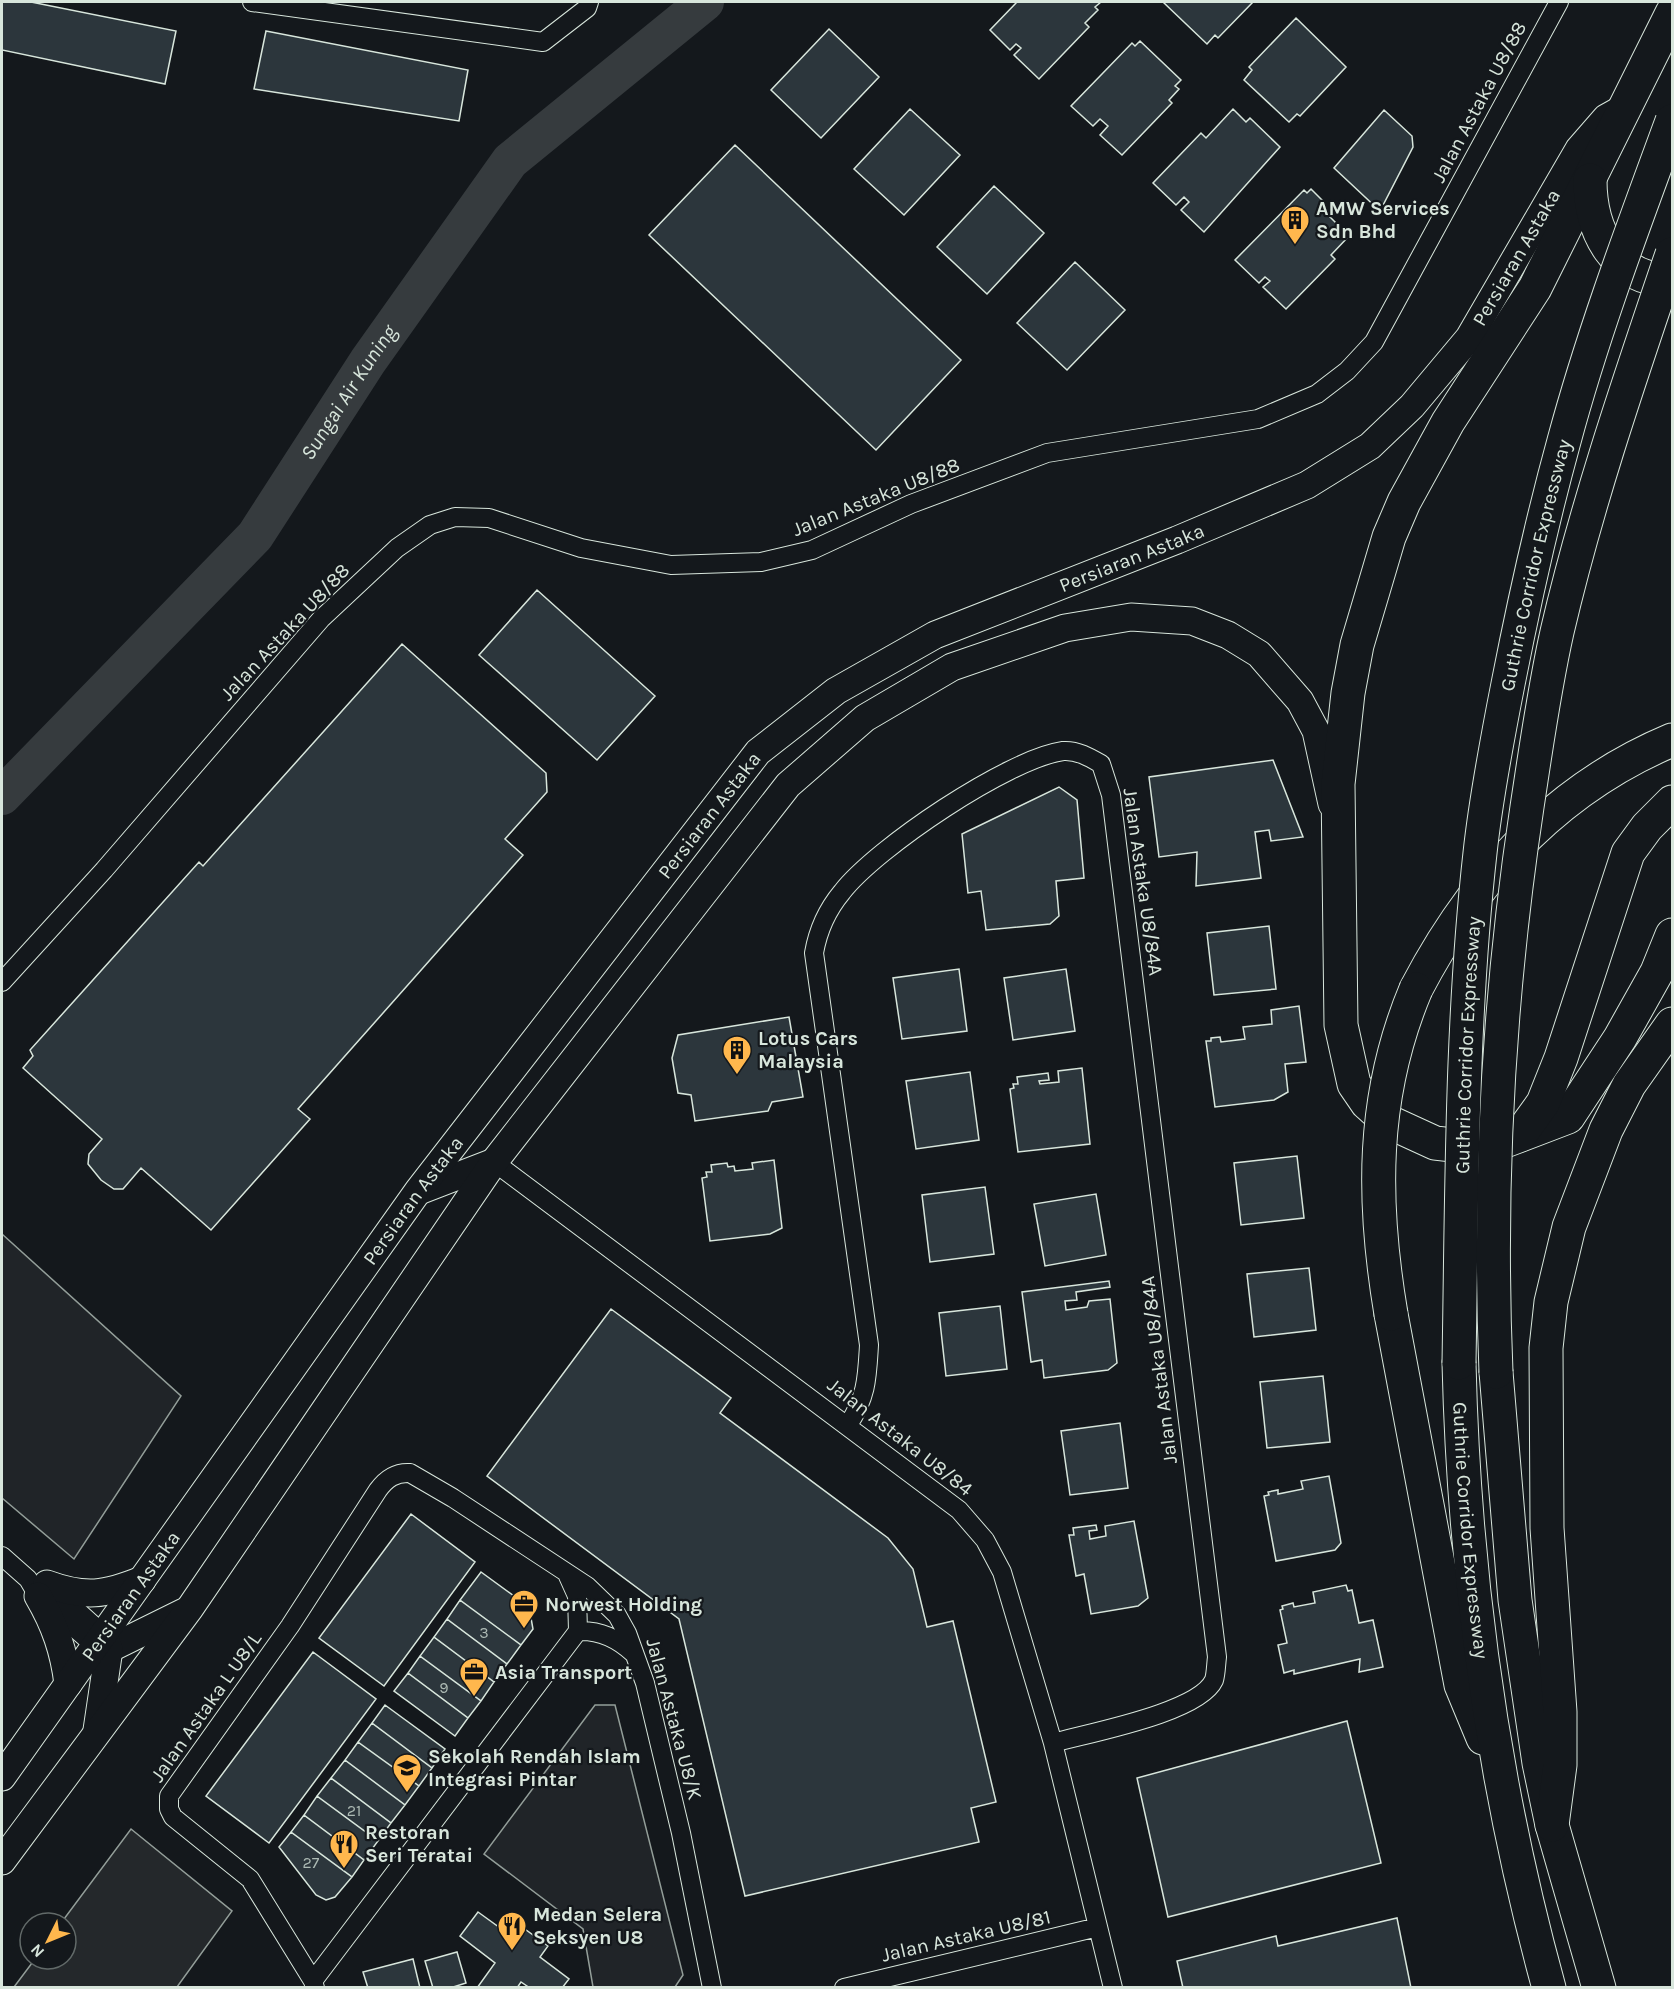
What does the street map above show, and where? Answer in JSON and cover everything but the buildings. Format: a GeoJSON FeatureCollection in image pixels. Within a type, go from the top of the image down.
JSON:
{"type":"FeatureCollection","features":[{"type":"Feature","properties":{"kind":"highway"},"geometry":{"type":"LineString","coordinates":[[1672,13],[1535,288],[1448,422],[1404,502],[1389,537],[1358,645],[1348,693],[1338,784],[1341,1025],[1354,1084],[1366,1103],[1387,1121],[1435,1143],[1470,1148],[1505,1141],[1568,1117],[1625,1029],[1657,972],[1672,935]]}},
{"type":"Feature","properties":{"kind":"highway","name":"Guthrie Corridor Expressway"},"geometry":{"type":"LineString","coordinates":[[1549,1988],[1534,1934],[1504,1789],[1484,1665],[1471,1550],[1461,1426],[1459,1363],[1464,1055],[1468,977],[1480,850],[1521,616],[1564,438],[1632,230],[1672,122]]}},
{"type":"Feature","properties":{"kind":"highway"},"geometry":{"type":"LineString","coordinates":[[1590,180],[1590,202],[1604,244],[1634,273],[1672,280]]}},
{"type":"Feature","properties":{"kind":"highway","name":"Guthrie Corridor Expressway"},"geometry":{"type":"LineString","coordinates":[[1599,1988],[1551,1825],[1515,1600],[1496,1372],[1494,1284],[1504,1004],[1516,876],[1539,726],[1571,576],[1618,411],[1672,254]]}},
{"type":"Feature","properties":{"kind":"highway"},"geometry":{"type":"LineString","coordinates":[[1504,1789],[1461,1685],[1382,1260],[1378,1143],[1393,1057],[1416,990],[1441,942],[1463,908],[1530,832],[1592,783],[1672,740]]}},
{"type":"Feature","properties":{"kind":"highway"},"geometry":{"type":"LineString","coordinates":[[1520,1136],[1543,1103],[1558,1068],[1628,853],[1647,827],[1672,802]]}},
{"type":"Feature","properties":{"kind":"highway"},"geometry":{"type":"LineString","coordinates":[[1551,1825],[1560,1765],[1560,1712],[1547,1528],[1546,1348],[1551,1302],[1569,1227],[1606,1130],[1629,1085],[1672,1024]]}},
{"type":"Feature","properties":{"kind":"main road","name":"Persiaran Astaka"},"geometry":{"type":"LineString","coordinates":[[2,1777],[68,1683],[102,1643],[142,1580],[418,1191],[758,752],[836,691],[935,635],[1177,540],[1307,485],[1370,446],[1412,406],[1469,338],[1499,291],[1580,149],[1606,118],[1624,108]]}},
{"type":"Feature","properties":{"kind":"main road"},"geometry":{"type":"LineString","coordinates":[[2,1861],[190,1608],[494,1162],[788,785],[865,718],[952,667],[1065,628],[1131,617],[1192,621],[1228,635],[1259,654],[1273,668],[1308,714],[1316,731],[1337,828]]}},
{"type":"Feature","properties":{"kind":"main road"},"geometry":{"type":"LineString","coordinates":[[418,1191],[494,1162]]}},
{"type":"Feature","properties":{"kind":"main road"},"geometry":{"type":"LineString","coordinates":[[38,1586],[88,1595],[117,1590],[142,1580]]}},
{"type":"Feature","properties":{"kind":"main road"},"geometry":{"type":"LineString","coordinates":[[38,1586],[64,1653],[68,1683]]}},
{"type":"Feature","properties":{"kind":"main road"},"geometry":{"type":"LineString","coordinates":[[97,1733],[102,1643],[190,1608]]}},
{"type":"Feature","properties":{"kind":"street"},"geometry":{"type":"LineString","coordinates":[[252,2],[543,42],[587,8],[589,2]]}},
{"type":"Feature","properties":{"kind":"street","name":"Jalan Astaka U8/88"},"geometry":{"type":"LineString","coordinates":[[2,982],[104,870],[321,619],[397,548],[430,525],[455,517],[489,518],[581,548],[671,565],[761,562],[812,550],[911,504],[1047,453],[1258,419],[1317,394],[1347,371],[1374,342],[1559,2]]}},
{"type":"Feature","properties":{"kind":"street","name":"Jalan Astaka U8/84A"},"geometry":{"type":"LineString","coordinates":[[848,1425],[861,1405],[867,1384],[869,1345],[814,953],[817,935],[826,915],[842,891],[866,867],[937,812],[1029,761],[1064,751],[1084,754],[1101,764],[1111,795],[1216,1657],[1214,1680],[1201,1695],[1173,1710],[1053,1743]]}},
{"type":"Feature","properties":{"kind":"street","name":"Jalan Astaka U8/84"},"geometry":{"type":"LineString","coordinates":[[494,1162],[959,1510],[985,1540],[1002,1572],[1053,1743],[1113,1988]]}},
{"type":"Feature","properties":{"kind":"street","name":"Jalan Astaka U8/K"},"geometry":{"type":"LineString","coordinates":[[401,1473],[410,1473],[453,1498],[595,1592],[617,1615],[645,1683],[681,1833],[712,1988]]}},
{"type":"Feature","properties":{"kind":"street","name":"Jalan Astaka L U8/L"},"geometry":{"type":"LineString","coordinates":[[314,1984],[250,1879],[173,1817],[169,1809],[169,1796],[290,1626],[378,1490],[386,1480],[401,1473]]}},
{"type":"Feature","properties":{"kind":"street"},"geometry":{"type":"LineString","coordinates":[[2,1556],[102,1643]]}},
{"type":"Feature","properties":{"kind":"street"},"geometry":{"type":"LineString","coordinates":[[314,1984],[578,1631],[577,1596],[568,1576]]}},
{"type":"Feature","properties":{"kind":"street"},"geometry":{"type":"LineString","coordinates":[[578,1631],[590,1630],[618,1639],[634,1653]]}},
{"type":"Feature","properties":{"kind":"street","name":"Jalan Astaka U8/81"},"geometry":{"type":"LineString","coordinates":[[844,1988],[1098,1927]]}},
{"type":"Feature","properties":{"kind":"shaded area"},"geometry":{"type":"Polygon","coordinates":[[[2,1234],[181,1396],[74,1559],[2,1498],[2,1234]]]}},
{"type":"Feature","properties":{"kind":"shaded area"},"geometry":{"type":"Polygon","coordinates":[[[595,1705],[615,1705],[683,1975],[675,1987],[593,1987],[583,1929],[484,1854],[595,1705]]]}},
{"type":"Feature","properties":{"kind":"shaded area"},"geometry":{"type":"Polygon","coordinates":[[[131,1829],[232,1911],[177,1987],[14,1987],[26,1971],[78,1971],[78,1911],[70,1911],[131,1829]]]}},
{"type":"Feature","properties":{"kind":"waterway","name":"Sungai Air Kuning"},"geometry":{"type":"LineString","coordinates":[[2,796],[255,536],[368,361],[510,161],[705,2]]}},
{"type":"Feature","properties":{"kind":"place","name":"AMW Services Sdn Bhd"},"geometry":{"type":"Point","coordinates":[1295,246]}},
{"type":"Feature","properties":{"kind":"place","name":"Lotus Cars Malaysia"},"geometry":{"type":"Point","coordinates":[737,1076]}},
{"type":"Feature","properties":{"kind":"place","name":"Norwest Holding"},"geometry":{"type":"Point","coordinates":[524,1630]}},
{"type":"Feature","properties":{"kind":"place","name":"Asia Transport"},"geometry":{"type":"Point","coordinates":[474,1698]}},
{"type":"Feature","properties":{"kind":"place","name":"Sekolah Rendah Islam Integrasi Pintar"},"geometry":{"type":"Point","coordinates":[407,1794]}},
{"type":"Feature","properties":{"kind":"place","name":"Restoran Seri Teratai"},"geometry":{"type":"Point","coordinates":[344,1870]}},
{"type":"Feature","properties":{"kind":"place","name":"Medan Selera Seksyen U8"},"geometry":{"type":"Point","coordinates":[512,1952]}}]}
